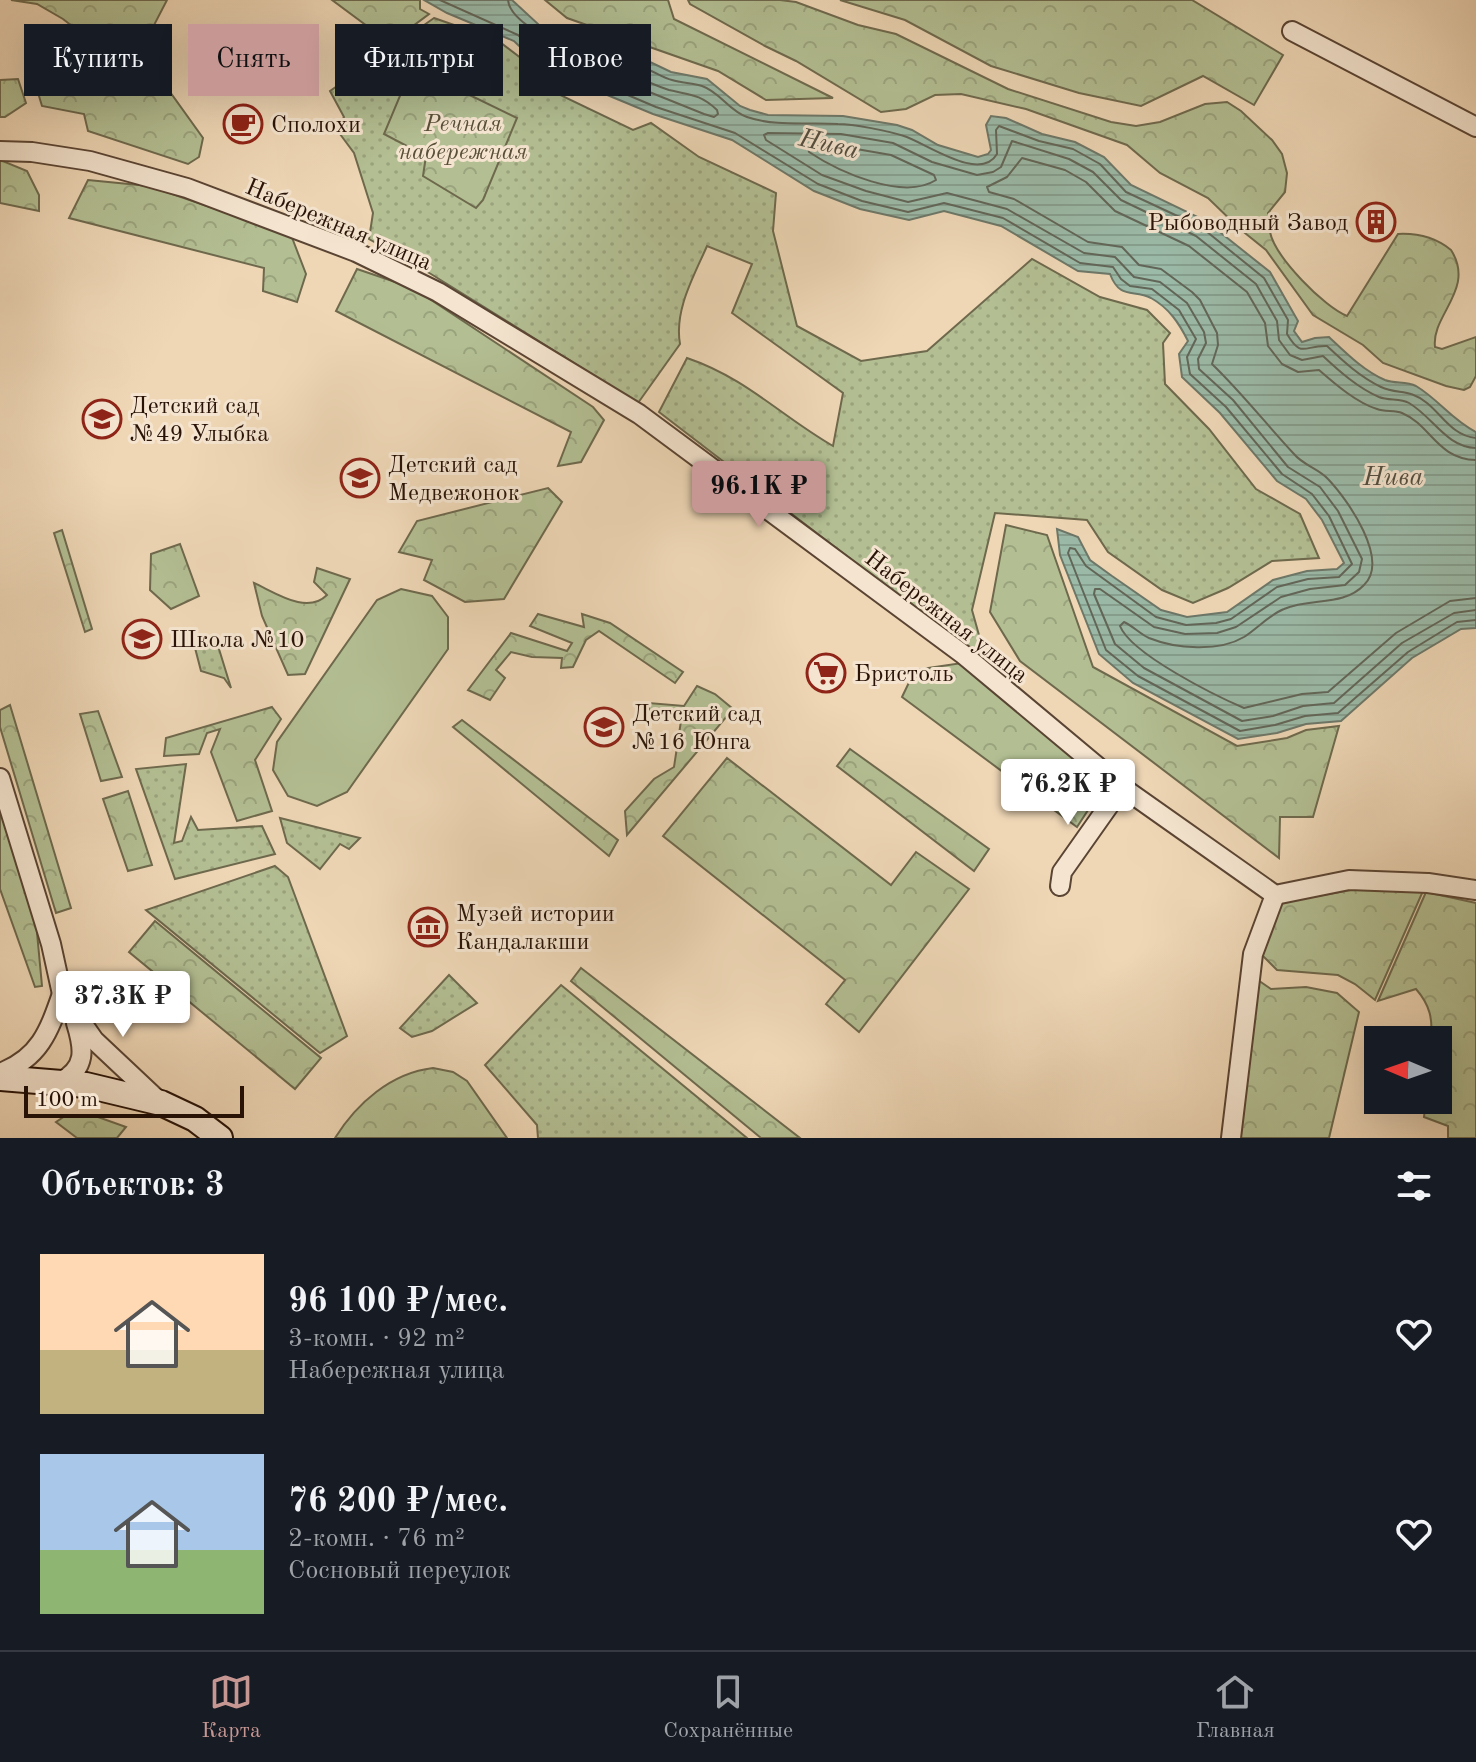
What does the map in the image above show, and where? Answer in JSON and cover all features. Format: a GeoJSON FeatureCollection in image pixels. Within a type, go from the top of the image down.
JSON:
{"type":"FeatureCollection","features":[{"type":"Feature","properties":{"kind":"main road"},"geometry":{"type":"LineString","coordinates":[[0,1075],[86,1085],[161,1103],[195,1119],[220,1138]]}},
{"type":"Feature","properties":{"kind":"street"},"geometry":{"type":"LineString","coordinates":[[1292,31],[1476,127]]}},
{"type":"Feature","properties":{"kind":"street","name":"Набережная улица"},"geometry":{"type":"LineString","coordinates":[[0,151],[32,152],[90,161],[187,188],[356,252],[438,292],[639,414],[964,655],[1122,787],[1275,895]]}},
{"type":"Feature","properties":{"kind":"street"},"geometry":{"type":"LineString","coordinates":[[0,778],[81,1041],[81,1063],[73,1075],[55,1081],[40,1072],[37,1061],[45,1035]]}},
{"type":"Feature","properties":{"kind":"street"},"geometry":{"type":"LineString","coordinates":[[1060,886],[1062,872],[1122,787]]}},
{"type":"Feature","properties":{"kind":"street"},"geometry":{"type":"LineString","coordinates":[[1231,1138],[1253,954],[1275,895],[1349,880],[1428,883],[1476,890]]}},
{"type":"Feature","properties":{"kind":"street"},"geometry":{"type":"LineString","coordinates":[[0,1075],[29,1059],[67,1002]]}},
{"type":"Feature","properties":{"kind":"street"},"geometry":{"type":"LineString","coordinates":[[67,1002],[94,1040],[161,1103]]}},
{"type":"Feature","properties":{"kind":"green space"},"geometry":{"type":"Polygon","coordinates":[[[11,0],[167,0],[155,24],[69,24],[37,4],[11,0]]]}},
{"type":"Feature","properties":{"kind":"green space"},"geometry":{"type":"Polygon","coordinates":[[[332,0],[420,0],[420,9],[429,14],[416,24],[364,24],[332,0]]]}},
{"type":"Feature","properties":{"kind":"green space"},"geometry":{"type":"Polygon","coordinates":[[[545,0],[668,0],[674,19],[833,98],[766,100],[718,71],[651,47],[651,24],[584,24],[567,18],[545,0]]]}},
{"type":"Feature","properties":{"kind":"green space"},"geometry":{"type":"Polygon","coordinates":[[[688,0],[796,2],[858,25],[896,34],[1008,89],[1111,122],[1136,126],[1160,122],[1205,104],[1227,102],[1272,140],[1282,154],[1287,173],[1285,192],[1268,213],[1270,232],[1290,267],[1337,311],[1347,316],[1398,234],[1426,237],[1451,250],[1458,277],[1456,289],[1439,324],[1435,347],[1442,349],[1476,337],[1476,376],[1470,387],[1464,390],[1383,363],[1363,345],[1313,315],[1266,250],[1208,198],[1160,173],[1127,145],[1026,109],[961,94],[935,95],[906,109],[881,112],[796,61],[690,4],[688,0]]]}},
{"type":"Feature","properties":{"kind":"green space"},"geometry":{"type":"Polygon","coordinates":[[[840,0],[1192,0],[1283,55],[1254,105],[1203,76],[1141,106],[1079,93],[991,66],[905,20],[840,0]]]}},
{"type":"Feature","properties":{"kind":"green space"},"geometry":{"type":"Polygon","coordinates":[[[434,18],[451,24],[425,24],[434,18]]]}},
{"type":"Feature","properties":{"kind":"green space"},"geometry":{"type":"Polygon","coordinates":[[[503,45],[519,57],[519,96],[562,96],[633,130],[651,123],[699,157],[776,193],[773,231],[797,326],[861,361],[927,351],[1032,259],[1100,297],[1147,310],[1170,333],[1163,343],[1165,384],[1209,429],[1256,489],[1300,514],[1319,558],[1272,561],[1228,588],[1193,603],[1162,590],[1108,552],[1087,520],[995,513],[972,610],[987,664],[659,412],[687,358],[727,376],[833,446],[843,393],[732,313],[752,264],[707,246],[682,306],[680,344],[638,403],[369,239],[373,213],[354,153],[337,130],[344,117],[330,91],[335,87],[335,96],[503,96],[503,45]]]}},
{"type":"Feature","properties":{"kind":"green space"},"geometry":{"type":"Polygon","coordinates":[[[18,79],[26,103],[0,117],[0,80],[18,79]]]}},
{"type":"Feature","properties":{"kind":"green space"},"geometry":{"type":"Polygon","coordinates":[[[172,95],[203,138],[199,157],[188,164],[88,131],[84,114],[42,106],[39,96],[172,95]]]}},
{"type":"Feature","properties":{"kind":"green space","name":"Речная набережная"},"geometry":{"type":"Polygon","coordinates":[[[400,96],[472,96],[517,118],[483,200],[476,208],[423,176],[426,156],[384,134],[400,96]]]}},
{"type":"Feature","properties":{"kind":"green space"},"geometry":{"type":"Polygon","coordinates":[[[0,160],[27,171],[39,195],[39,211],[0,203],[0,160]]]}},
{"type":"Feature","properties":{"kind":"green space"},"geometry":{"type":"Polygon","coordinates":[[[88,180],[149,186],[291,235],[306,274],[297,302],[263,291],[264,268],[69,218],[88,180]]]}},
{"type":"Feature","properties":{"kind":"green space"},"geometry":{"type":"Polygon","coordinates":[[[357,269],[413,288],[593,407],[604,420],[581,462],[558,466],[571,432],[336,311],[357,269]]]}},
{"type":"Feature","properties":{"kind":"green space"},"geometry":{"type":"Polygon","coordinates":[[[548,488],[562,502],[504,599],[465,602],[424,580],[432,560],[399,552],[417,521],[548,488]]]}},
{"type":"Feature","properties":{"kind":"green space"},"geometry":{"type":"Polygon","coordinates":[[[1006,525],[1047,535],[1093,667],[1237,746],[1287,738],[1306,730],[1339,726],[1313,817],[1280,817],[1279,858],[1020,661],[990,612],[1006,525]]]}},
{"type":"Feature","properties":{"kind":"green space"},"geometry":{"type":"Polygon","coordinates":[[[62,530],[92,629],[85,632],[54,533],[62,530]]]}},
{"type":"Feature","properties":{"kind":"green space"},"geometry":{"type":"Polygon","coordinates":[[[180,544],[199,596],[171,609],[150,590],[151,554],[180,544]]]}},
{"type":"Feature","properties":{"kind":"green space"},"geometry":{"type":"Polygon","coordinates":[[[317,568],[350,579],[305,674],[288,675],[262,616],[254,583],[301,603],[319,601],[327,595],[314,582],[317,568]]]}},
{"type":"Feature","properties":{"kind":"green space"},"geometry":{"type":"Polygon","coordinates":[[[401,589],[432,596],[448,617],[448,649],[347,792],[317,806],[288,796],[273,770],[277,742],[377,600],[401,589]]]}},
{"type":"Feature","properties":{"kind":"green space"},"geometry":{"type":"Polygon","coordinates":[[[538,614],[584,627],[582,614],[610,623],[683,672],[675,683],[599,631],[586,640],[573,667],[561,668],[562,658],[532,657],[511,652],[496,670],[505,678],[490,700],[468,690],[511,633],[567,651],[572,643],[530,626],[538,614]]]}},
{"type":"Feature","properties":{"kind":"green space"},"geometry":{"type":"Polygon","coordinates":[[[215,636],[231,688],[224,678],[201,671],[194,644],[215,636]]]}},
{"type":"Feature","properties":{"kind":"green space"},"geometry":{"type":"Polygon","coordinates":[[[962,663],[1105,784],[1077,827],[902,697],[915,670],[962,663]]]}},
{"type":"Feature","properties":{"kind":"green space"},"geometry":{"type":"Polygon","coordinates":[[[697,686],[715,694],[733,709],[627,835],[625,811],[654,779],[674,767],[681,721],[649,717],[649,703],[684,706],[697,686]]]}},
{"type":"Feature","properties":{"kind":"green space"},"geometry":{"type":"Polygon","coordinates":[[[10,705],[71,908],[56,913],[0,727],[0,710],[10,705]]]}},
{"type":"Feature","properties":{"kind":"green space"},"geometry":{"type":"Polygon","coordinates":[[[272,707],[281,719],[255,760],[272,811],[237,821],[211,752],[220,729],[207,733],[199,754],[164,756],[166,738],[272,707]]]}},
{"type":"Feature","properties":{"kind":"green space"},"geometry":{"type":"Polygon","coordinates":[[[98,711],[122,777],[101,781],[80,714],[98,711]]]}},
{"type":"Feature","properties":{"kind":"green space"},"geometry":{"type":"Polygon","coordinates":[[[462,720],[618,840],[609,856],[453,727],[462,720]]]}},
{"type":"Feature","properties":{"kind":"green space"},"geometry":{"type":"Polygon","coordinates":[[[850,749],[989,849],[974,871],[837,766],[850,749]]]}},
{"type":"Feature","properties":{"kind":"green space"},"geometry":{"type":"Polygon","coordinates":[[[727,758],[891,885],[916,852],[969,889],[859,1032],[826,1004],[845,980],[663,836],[727,758]]]}},
{"type":"Feature","properties":{"kind":"green space"},"geometry":{"type":"Polygon","coordinates":[[[186,764],[174,843],[182,841],[191,817],[198,830],[262,826],[275,854],[175,879],[136,769],[186,764]]]}},
{"type":"Feature","properties":{"kind":"green space"},"geometry":{"type":"Polygon","coordinates":[[[128,791],[152,865],[128,871],[103,799],[128,791]]]}},
{"type":"Feature","properties":{"kind":"green space"},"geometry":{"type":"Polygon","coordinates":[[[0,806],[36,922],[42,986],[35,987],[0,889],[0,806]]]}},
{"type":"Feature","properties":{"kind":"green space"},"geometry":{"type":"Polygon","coordinates":[[[280,818],[360,838],[349,849],[340,844],[320,869],[287,843],[280,818]]]}},
{"type":"Feature","properties":{"kind":"green space"},"geometry":{"type":"Polygon","coordinates":[[[275,866],[288,877],[347,1036],[320,1053],[146,910],[275,866]]]}},
{"type":"Feature","properties":{"kind":"green space"},"geometry":{"type":"Polygon","coordinates":[[[1378,885],[1423,891],[1375,1000],[1338,975],[1277,970],[1261,954],[1279,903],[1378,885]]]}},
{"type":"Feature","properties":{"kind":"green space"},"geometry":{"type":"Polygon","coordinates":[[[1426,892],[1476,903],[1476,1138],[1448,1138],[1448,1126],[1424,1117],[1424,1114],[1452,1114],[1452,1026],[1431,1026],[1430,1013],[1416,989],[1378,1001],[1426,892]]]}},
{"type":"Feature","properties":{"kind":"green space"},"geometry":{"type":"Polygon","coordinates":[[[155,921],[321,1058],[295,1089],[129,952],[155,921]]]}},
{"type":"Feature","properties":{"kind":"green space"},"geometry":{"type":"Polygon","coordinates":[[[581,968],[800,1138],[761,1138],[571,981],[581,968]]]}},
{"type":"Feature","properties":{"kind":"green space"},"geometry":{"type":"Polygon","coordinates":[[[449,975],[477,1003],[432,1031],[412,1037],[400,1028],[449,975]]]}},
{"type":"Feature","properties":{"kind":"green space"},"geometry":{"type":"Polygon","coordinates":[[[1255,978],[1271,989],[1306,987],[1337,993],[1359,1012],[1329,1138],[1240,1138],[1255,978]]]}},
{"type":"Feature","properties":{"kind":"green space"},"geometry":{"type":"Polygon","coordinates":[[[561,985],[747,1138],[538,1138],[537,1125],[485,1065],[561,985]]]}},
{"type":"Feature","properties":{"kind":"green space"},"geometry":{"type":"Polygon","coordinates":[[[433,1068],[453,1072],[467,1081],[507,1138],[335,1138],[354,1113],[376,1092],[403,1076],[433,1068]]]}},
{"type":"Feature","properties":{"kind":"green space"},"geometry":{"type":"Polygon","coordinates":[[[65,1116],[98,1117],[126,1127],[117,1138],[77,1138],[56,1122],[65,1116]]]}},
{"type":"Feature","properties":{"kind":"water","name":"Нива"},"geometry":{"type":"Polygon","coordinates":[[[424,0],[512,0],[538,24],[519,24],[519,46],[503,36],[503,24],[473,24],[424,0]]]}},
{"type":"Feature","properties":{"kind":"water","name":"Нива"},"geometry":{"type":"Polygon","coordinates":[[[651,62],[671,72],[707,79],[740,106],[768,115],[843,116],[897,125],[938,145],[978,157],[991,150],[986,125],[991,116],[1006,118],[1042,134],[1075,142],[1104,157],[1131,185],[1206,221],[1270,272],[1298,321],[1294,331],[1302,342],[1329,337],[1370,372],[1389,381],[1416,386],[1476,432],[1476,628],[1461,629],[1412,658],[1341,721],[1306,724],[1277,733],[1238,739],[1133,683],[1099,654],[1060,555],[1057,529],[1078,537],[1090,560],[1161,610],[1187,617],[1227,612],[1273,580],[1307,571],[1337,569],[1344,563],[1322,520],[1306,499],[1277,481],[1220,413],[1182,377],[1179,354],[1188,341],[1168,311],[1151,298],[1123,291],[1110,274],[1078,271],[1001,226],[944,211],[909,220],[860,209],[814,191],[732,140],[610,96],[651,96],[651,62]]]}},
{"type":"Feature","properties":{"kind":"place","name":"Сполохи"},"geometry":{"type":"Point","coordinates":[243,124]}},
{"type":"Feature","properties":{"kind":"place","name":"Рыбоводный Завод"},"geometry":{"type":"Point","coordinates":[1376,222]}},
{"type":"Feature","properties":{"kind":"place","name":"Детский сад №49 Улыбка"},"geometry":{"type":"Point","coordinates":[102,419]}},
{"type":"Feature","properties":{"kind":"place","name":"Детский сад Медвежонок"},"geometry":{"type":"Point","coordinates":[360,478]}},
{"type":"Feature","properties":{"kind":"place","name":"Школа №10"},"geometry":{"type":"Point","coordinates":[142,639]}},
{"type":"Feature","properties":{"kind":"place","name":"Бристоль"},"geometry":{"type":"Point","coordinates":[826,673]}},
{"type":"Feature","properties":{"kind":"place","name":"Детский сад №16 Юнга"},"geometry":{"type":"Point","coordinates":[604,727]}},
{"type":"Feature","properties":{"kind":"place","name":"Музей истории Кандалакши"},"geometry":{"type":"Point","coordinates":[428,927]}}]}
